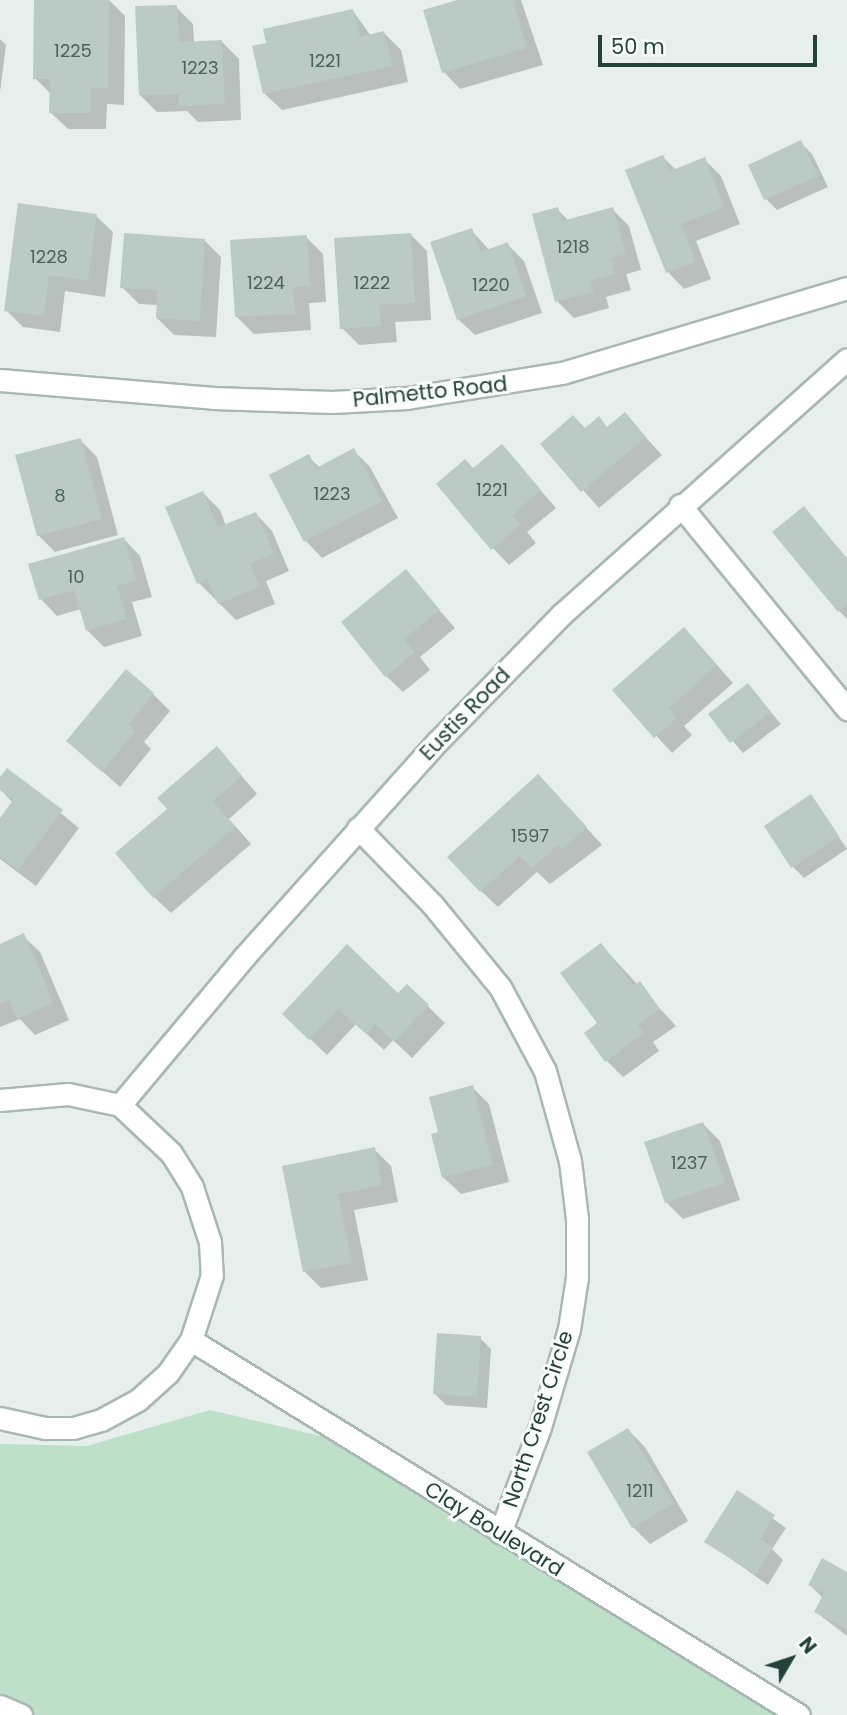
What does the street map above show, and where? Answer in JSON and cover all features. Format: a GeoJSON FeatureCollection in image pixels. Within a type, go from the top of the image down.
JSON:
{"type":"FeatureCollection","features":[{"type":"Feature","properties":{"kind":"street","name":"Palmetto Road"},"geometry":{"type":"LineString","coordinates":[[0,380],[213,398],[332,402],[407,398],[562,373],[847,288]]}},
{"type":"Feature","properties":{"kind":"street","name":"Eustis Road"},"geometry":{"type":"LineString","coordinates":[[120,1105],[358,828],[562,614],[680,505],[847,359]]}},
{"type":"Feature","properties":{"kind":"street"},"geometry":{"type":"LineString","coordinates":[[680,505],[847,709]]}},
{"type":"Feature","properties":{"kind":"street","name":"North Crest Circle"},"geometry":{"type":"LineString","coordinates":[[358,828],[432,904],[500,987],[545,1071],[570,1161],[577,1254],[569,1329],[540,1427],[500,1533]]}},
{"type":"Feature","properties":{"kind":"street"},"geometry":{"type":"LineString","coordinates":[[0,1100],[68,1094],[120,1105],[171,1153],[205,1220],[212,1275],[191,1340],[168,1373],[138,1400],[102,1420],[74,1428],[45,1428],[0,1418]]}},
{"type":"Feature","properties":{"kind":"street","name":"Clay Boulevard"},"geometry":{"type":"LineString","coordinates":[[191,1340],[799,1715]]}},
{"type":"Feature","properties":{"kind":"street"},"geometry":{"type":"LineString","coordinates":[[0,1706],[21,1715]]}},
{"type":"Feature","properties":{"kind":"green space"},"geometry":{"type":"Polygon","coordinates":[[[210,1410],[338,1440],[803,1715],[0,1715],[0,1444],[87,1446],[210,1410]]]}},
{"type":"Feature","properties":{"kind":"building"},"geometry":{"type":"Polygon","coordinates":[[[34,0],[109,0],[108,89],[90,88],[90,113],[49,113],[50,79],[33,79],[34,0]]]}},
{"type":"Feature","properties":{"kind":"building"},"geometry":{"type":"Polygon","coordinates":[[[457,0],[513,0],[527,48],[442,73],[423,10],[457,0]]]}},
{"type":"Feature","properties":{"kind":"building"},"geometry":{"type":"Polygon","coordinates":[[[177,5],[179,42],[222,40],[225,104],[179,106],[179,94],[139,95],[135,6],[177,5]]]}},
{"type":"Feature","properties":{"kind":"building"},"geometry":{"type":"Polygon","coordinates":[[[353,9],[360,37],[384,31],[393,66],[263,94],[252,46],[266,43],[263,29],[353,9]]]}},
{"type":"Feature","properties":{"kind":"building"},"geometry":{"type":"Polygon","coordinates":[[[801,140],[818,176],[764,200],[748,165],[801,140]]]}},
{"type":"Feature","properties":{"kind":"building"},"geometry":{"type":"Polygon","coordinates":[[[663,155],[670,171],[705,157],[724,207],[681,224],[696,262],[666,273],[625,170],[663,155]]]}},
{"type":"Feature","properties":{"kind":"building"},"geometry":{"type":"Polygon","coordinates":[[[18,203],[97,214],[88,281],[49,275],[44,316],[4,311],[18,203]]]}},
{"type":"Feature","properties":{"kind":"building"},"geometry":{"type":"Polygon","coordinates":[[[558,207],[562,221],[613,207],[626,254],[611,258],[615,274],[590,281],[594,292],[555,302],[532,214],[558,207]]]}},
{"type":"Feature","properties":{"kind":"building"},"geometry":{"type":"Polygon","coordinates":[[[472,228],[481,252],[508,242],[526,296],[457,320],[430,242],[472,228]]]}},
{"type":"Feature","properties":{"kind":"building"},"geometry":{"type":"Polygon","coordinates":[[[124,233],[205,239],[200,321],[156,318],[157,290],[120,288],[124,233]]]}},
{"type":"Feature","properties":{"kind":"building"},"geometry":{"type":"Polygon","coordinates":[[[411,233],[415,303],[379,305],[381,326],[340,329],[334,238],[411,233]]]}},
{"type":"Feature","properties":{"kind":"building"},"geometry":{"type":"Polygon","coordinates":[[[307,235],[310,285],[293,287],[295,314],[235,317],[230,240],[307,235]]]}},
{"type":"Feature","properties":{"kind":"building"},"geometry":{"type":"Polygon","coordinates":[[[625,412],[646,437],[581,492],[540,444],[573,415],[585,428],[599,416],[607,427],[625,412]]]}},
{"type":"Feature","properties":{"kind":"building"},"geometry":{"type":"Polygon","coordinates":[[[81,438],[102,519],[37,536],[15,455],[81,438]]]}},
{"type":"Feature","properties":{"kind":"building"},"geometry":{"type":"Polygon","coordinates":[[[502,444],[541,490],[512,515],[520,525],[491,550],[436,484],[465,459],[473,468],[502,444]]]}},
{"type":"Feature","properties":{"kind":"building"},"geometry":{"type":"Polygon","coordinates":[[[354,448],[382,501],[304,542],[269,475],[309,454],[316,468],[354,448]]]}},
{"type":"Feature","properties":{"kind":"building"},"geometry":{"type":"Polygon","coordinates":[[[203,491],[218,527],[256,512],[274,554],[250,564],[260,587],[218,604],[207,579],[197,584],[165,507],[203,491]]]}},
{"type":"Feature","properties":{"kind":"building"},"geometry":{"type":"Polygon","coordinates":[[[804,506],[847,559],[847,604],[838,612],[772,532],[804,506]]]}},
{"type":"Feature","properties":{"kind":"building"},"geometry":{"type":"Polygon","coordinates":[[[124,537],[137,580],[117,586],[127,619],[86,631],[74,590],[39,600],[28,564],[124,537]]]}},
{"type":"Feature","properties":{"kind":"building"},"geometry":{"type":"Polygon","coordinates":[[[406,569],[440,610],[404,639],[415,652],[385,677],[341,622],[406,569]]]}},
{"type":"Feature","properties":{"kind":"building"},"geometry":{"type":"Polygon","coordinates":[[[684,627],[717,665],[669,708],[677,718],[654,738],[612,690],[684,627]]]}},
{"type":"Feature","properties":{"kind":"building"},"geometry":{"type":"Polygon","coordinates":[[[126,669],[154,693],[128,725],[135,731],[102,772],[66,741],[126,669]]]}},
{"type":"Feature","properties":{"kind":"building"},"geometry":{"type":"Polygon","coordinates":[[[748,683],[771,712],[730,743],[708,714],[748,683]]]}},
{"type":"Feature","properties":{"kind":"building"},"geometry":{"type":"Polygon","coordinates":[[[217,746],[242,776],[213,801],[235,827],[153,898],[115,853],[167,809],[157,798],[217,746]]]}},
{"type":"Feature","properties":{"kind":"building"},"geometry":{"type":"Polygon","coordinates":[[[7,768],[63,810],[18,870],[0,857],[0,818],[13,800],[0,790],[0,777],[7,768]]]}},
{"type":"Feature","properties":{"kind":"building"},"geometry":{"type":"Polygon","coordinates":[[[538,774],[587,827],[562,850],[558,845],[532,868],[520,856],[480,892],[447,857],[538,774]]]}},
{"type":"Feature","properties":{"kind":"building"},"geometry":{"type":"Polygon","coordinates":[[[811,794],[839,836],[791,868],[764,826],[811,794]]]}},
{"type":"Feature","properties":{"kind":"building"},"geometry":{"type":"Polygon","coordinates":[[[24,933],[54,1003],[17,1019],[9,1000],[0,1004],[0,944],[24,933]]]}},
{"type":"Feature","properties":{"kind":"building"},"geometry":{"type":"Polygon","coordinates":[[[601,943],[634,986],[640,981],[660,1009],[638,1025],[644,1033],[605,1062],[584,1033],[597,1023],[560,973],[601,943]]]}},
{"type":"Feature","properties":{"kind":"building"},"geometry":{"type":"Polygon","coordinates":[[[347,944],[398,993],[407,984],[429,1005],[394,1042],[375,1024],[366,1034],[338,1009],[309,1040],[282,1014],[347,944]]]}},
{"type":"Feature","properties":{"kind":"building"},"geometry":{"type":"Polygon","coordinates":[[[473,1085],[493,1165],[442,1178],[431,1134],[438,1132],[429,1097],[473,1085]]]}},
{"type":"Feature","properties":{"kind":"building"},"geometry":{"type":"Polygon","coordinates":[[[703,1122],[725,1183],[665,1203],[644,1142],[703,1122]]]}},
{"type":"Feature","properties":{"kind":"building"},"geometry":{"type":"Polygon","coordinates":[[[375,1147],[382,1185],[338,1194],[352,1263],[303,1272],[282,1166],[375,1147]]]}},
{"type":"Feature","properties":{"kind":"building"},"geometry":{"type":"Polygon","coordinates":[[[437,1333],[481,1336],[477,1397],[433,1394],[437,1333]]]}},
{"type":"Feature","properties":{"kind":"building"},"geometry":{"type":"Polygon","coordinates":[[[628,1428],[673,1504],[632,1528],[587,1452],[628,1428]]]}},
{"type":"Feature","properties":{"kind":"building"},"geometry":{"type":"Polygon","coordinates":[[[737,1490],[775,1515],[760,1539],[773,1547],[756,1575],[704,1542],[737,1490]]]}},
{"type":"Feature","properties":{"kind":"building"},"geometry":{"type":"Polygon","coordinates":[[[822,1558],[847,1572],[847,1629],[814,1612],[824,1593],[808,1585],[822,1558]]]}}]}
